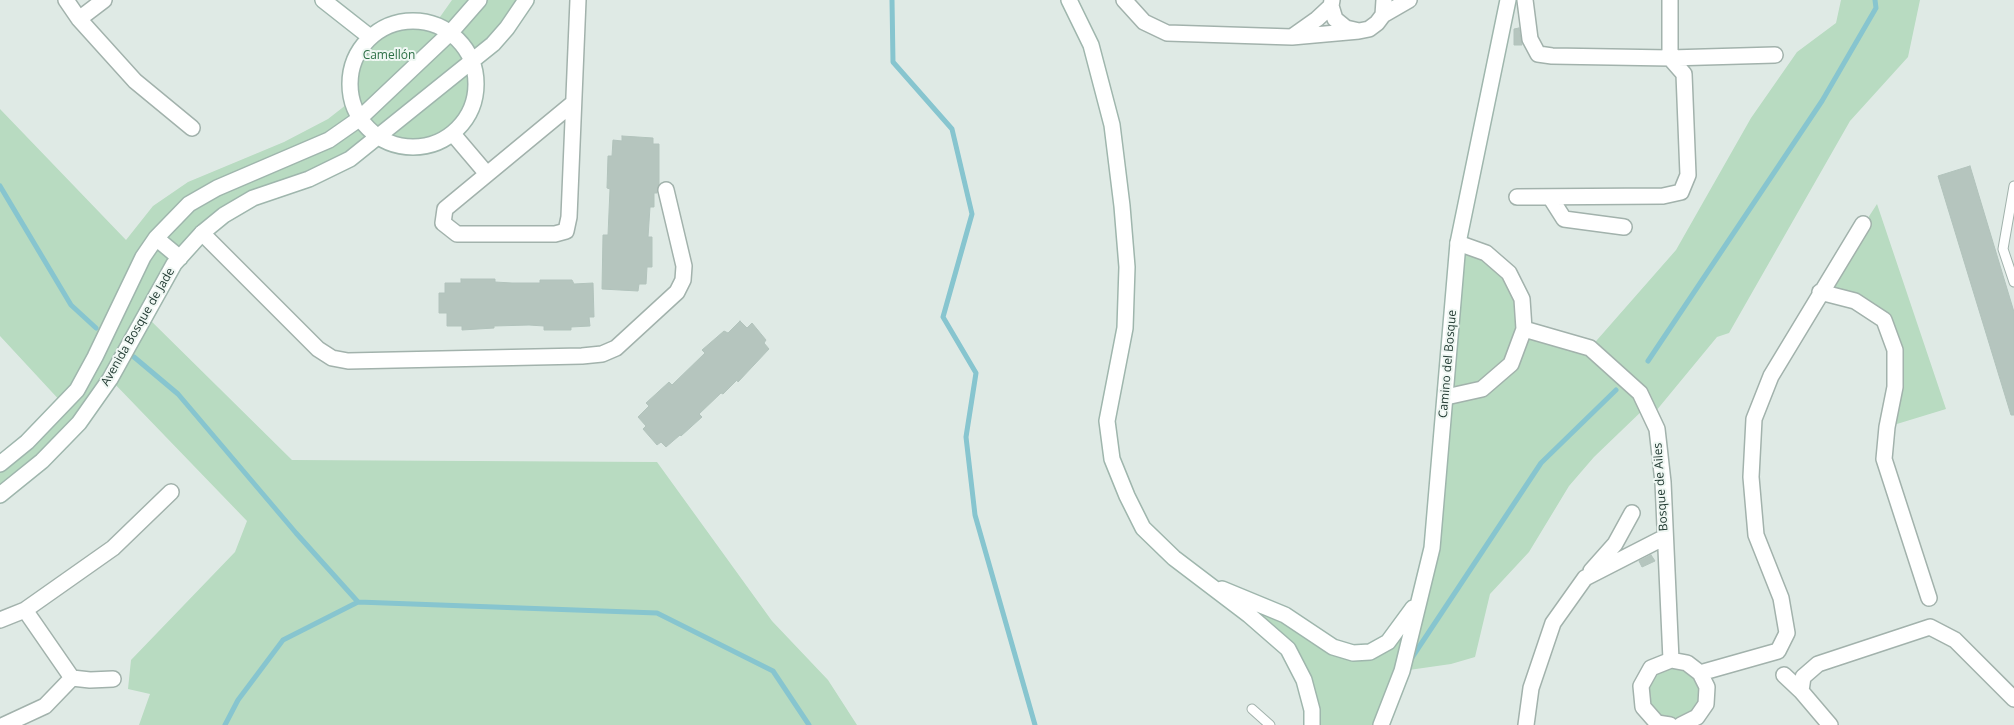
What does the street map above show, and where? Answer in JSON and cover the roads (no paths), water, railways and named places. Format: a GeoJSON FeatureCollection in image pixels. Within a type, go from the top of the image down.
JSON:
{"type":"FeatureCollection","features":[{"type":"Feature","properties":{"kind":"street"},"geometry":{"type":"LineString","coordinates":[[66,0],[79,19],[135,81],[192,128]]}},
{"type":"Feature","properties":{"kind":"street"},"geometry":{"type":"LineString","coordinates":[[79,19],[104,0]]}},
{"type":"Feature","properties":{"kind":"street","name":"Avenida Bosque de Jade"},"geometry":{"type":"LineString","coordinates":[[0,464],[27,442],[77,390],[143,257],[156,238],[189,204],[217,188],[329,140],[359,119],[451,32],[479,0]]}},
{"type":"Feature","properties":{"kind":"street","name":"Avenida Bosque de Jade"},"geometry":{"type":"LineString","coordinates":[[0,495],[42,462],[79,423],[110,379],[150,305],[180,258],[202,233],[224,215],[253,198],[309,179],[350,159],[473,60],[506,28],[526,0]]}},
{"type":"Feature","properties":{"kind":"street"},"geometry":{"type":"LineString","coordinates":[[572,104],[445,209],[443,223],[457,234],[555,234],[566,231],[578,0]]}},
{"type":"Feature","properties":{"kind":"street"},"geometry":{"type":"LineString","coordinates":[[1069,0],[1091,45],[1112,125],[1122,206],[1127,267],[1125,319],[1108,421],[1112,460],[1143,528],[1174,558],[1249,615],[1288,649],[1304,680],[1312,710],[1312,725]]}},
{"type":"Feature","properties":{"kind":"street"},"geometry":{"type":"LineString","coordinates":[[1124,0],[1144,22],[1167,33],[1292,37],[1369,29],[1377,24],[1384,8],[1409,0]]}},
{"type":"Feature","properties":{"kind":"street","name":"Camino del Bosque"},"geometry":{"type":"LineString","coordinates":[[1381,725],[1402,671],[1432,548],[1458,244],[1508,0]]}},
{"type":"Feature","properties":{"kind":"street"},"geometry":{"type":"LineString","coordinates":[[1526,0],[1530,39],[1538,54],[1552,56],[1670,58],[1774,56]]}},
{"type":"Feature","properties":{"kind":"street"},"geometry":{"type":"LineString","coordinates":[[1517,197],[1663,196],[1681,192],[1688,175],[1684,74],[1670,58],[1670,0]]}},
{"type":"Feature","properties":{"kind":"street"},"geometry":{"type":"LineString","coordinates":[[329,2],[370,37]]}},
{"type":"Feature","properties":{"kind":"street"},"geometry":{"type":"LineString","coordinates":[[1292,37],[1317,19],[1331,3]]}},
{"type":"Feature","properties":{"kind":"street"},"geometry":{"type":"LineString","coordinates":[[1331,3],[1335,19],[1346,28],[1359,31]]}},
{"type":"Feature","properties":{"kind":"street"},"geometry":{"type":"LineString","coordinates":[[424,21],[451,32],[473,60],[477,92],[465,122],[453,134],[440,142],[408,148],[378,138],[359,119],[351,101],[350,91],[353,62],[370,37],[395,23],[424,21]]}},
{"type":"Feature","properties":{"kind":"street"},"geometry":{"type":"LineString","coordinates":[[453,134],[487,174]]}},
{"type":"Feature","properties":{"kind":"street"},"geometry":{"type":"LineString","coordinates":[[202,233],[318,349],[332,358],[348,361],[582,356],[602,354],[616,348],[677,292],[683,280],[684,266],[666,190]]}},
{"type":"Feature","properties":{"kind":"street"},"geometry":{"type":"LineString","coordinates":[[1550,197],[1564,219],[1624,227]]}},
{"type":"Feature","properties":{"kind":"street"},"geometry":{"type":"LineString","coordinates":[[1700,673],[1778,652],[1787,633],[1781,598],[1756,535],[1751,477],[1754,419],[1770,376],[1863,224]]}},
{"type":"Feature","properties":{"kind":"street"},"geometry":{"type":"LineString","coordinates":[[156,238],[180,258]]}},
{"type":"Feature","properties":{"kind":"street"},"geometry":{"type":"LineString","coordinates":[[1446,397],[1482,389],[1511,364],[1524,329],[1522,299],[1508,273],[1486,253],[1458,244]]}},
{"type":"Feature","properties":{"kind":"street"},"geometry":{"type":"LineString","coordinates":[[1820,292],[1855,301],[1884,320],[1895,350],[1895,387],[1887,427],[1884,460],[1929,598]]}},
{"type":"Feature","properties":{"kind":"street","name":"Bosque de Ailes"},"geometry":{"type":"LineString","coordinates":[[1524,329],[1590,348],[1640,393],[1657,430],[1663,482],[1671,660]]}},
{"type":"Feature","properties":{"kind":"street"},"geometry":{"type":"LineString","coordinates":[[0,620],[25,610],[113,548],[171,492]]}},
{"type":"Feature","properties":{"kind":"street"},"geometry":{"type":"LineString","coordinates":[[1526,725],[1530,688],[1552,622],[1585,578],[1615,544],[1632,513]]}},
{"type":"Feature","properties":{"kind":"street"},"geometry":{"type":"LineString","coordinates":[[1585,578],[1665,537]]}},
{"type":"Feature","properties":{"kind":"street"},"geometry":{"type":"LineString","coordinates":[[1209,585],[1285,615],[1333,647],[1353,653],[1370,652],[1388,642],[1418,602]]}},
{"type":"Feature","properties":{"kind":"street"},"geometry":{"type":"LineString","coordinates":[[25,610],[72,678],[90,680],[113,679]]}},
{"type":"Feature","properties":{"kind":"street"},"geometry":{"type":"LineString","coordinates":[[1801,691],[1803,677],[1818,664],[1930,627],[1956,640],[2014,700]]}},
{"type":"Feature","properties":{"kind":"street"},"geometry":{"type":"LineString","coordinates":[[1670,725],[1657,722],[1643,707],[1641,686],[1651,668],[1671,660],[1687,663],[1700,673],[1707,687],[1706,704],[1700,721],[1681,725]]}},
{"type":"Feature","properties":{"kind":"street"},"geometry":{"type":"LineString","coordinates":[[1784,675],[1801,691],[1830,725]]}},
{"type":"Feature","properties":{"kind":"street"},"geometry":{"type":"LineString","coordinates":[[4,725],[45,706],[72,678]]}},
{"type":"Feature","properties":{"kind":"lane"},"geometry":{"type":"LineString","coordinates":[[2014,186],[2004,248],[2014,282]]}},
{"type":"Feature","properties":{"kind":"lane"},"geometry":{"type":"LineString","coordinates":[[1252,709],[1270,725]]}},
{"type":"Feature","properties":{"kind":"waterway"},"geometry":{"type":"LineString","coordinates":[[892,0],[893,62],[952,129],[972,214],[943,317],[976,373],[966,437],[975,515],[1035,725]]}},
{"type":"Feature","properties":{"kind":"waterway"},"geometry":{"type":"LineString","coordinates":[[1648,361],[1822,101],[1876,8],[1875,0]]}},
{"type":"Feature","properties":{"kind":"waterway"},"geometry":{"type":"LineString","coordinates":[[0,186],[71,305],[96,328]]}},
{"type":"Feature","properties":{"kind":"waterway"},"geometry":{"type":"LineString","coordinates":[[134,357],[178,394],[296,533],[358,602]]}},
{"type":"Feature","properties":{"kind":"waterway"},"geometry":{"type":"LineString","coordinates":[[1411,659],[1541,463],[1616,390]]}},
{"type":"Feature","properties":{"kind":"waterway"},"geometry":{"type":"LineString","coordinates":[[225,725],[238,700],[283,640],[358,602],[657,613],[773,671],[809,725]]}},
{"type":"Feature","properties":{"kind":"park label","name":"Camellón"},"geometry":{"type":"Point","coordinates":[389,56]}}]}
